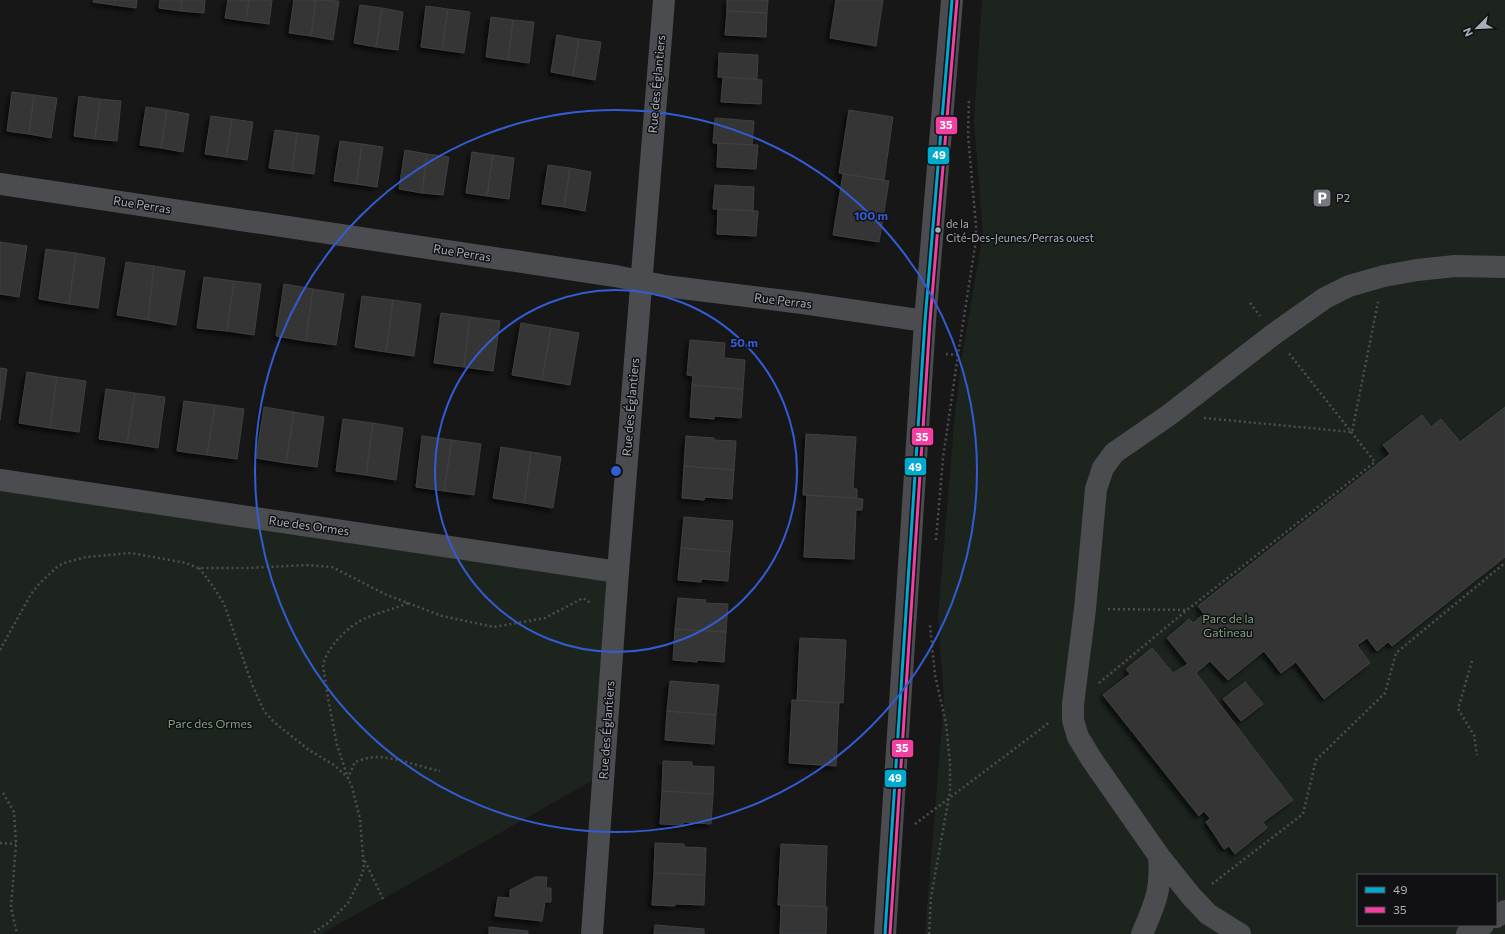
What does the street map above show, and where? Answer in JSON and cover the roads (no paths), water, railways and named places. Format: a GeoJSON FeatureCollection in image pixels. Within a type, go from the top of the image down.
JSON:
{"type":"FeatureCollection","features":[{"type":"Feature","properties":{"kind":"street","name":"Rue des Églantiers"},"geometry":{"type":"LineString","coordinates":[[592,934],[618,572],[664,0]]}},
{"type":"Feature","properties":{"kind":"street"},"geometry":{"type":"LineString","coordinates":[[885,934],[925,321],[952,0]]}},
{"type":"Feature","properties":{"kind":"street","name":"Rue Perras"},"geometry":{"type":"LineString","coordinates":[[0,184],[615,276],[665,286],[802,303],[925,321]]}},
{"type":"Feature","properties":{"kind":"street"},"geometry":{"type":"LineString","coordinates":[[1240,934],[1208,914],[1191,896],[1159,856],[1092,760],[1078,737],[1073,720],[1073,704],[1085,610],[1096,489],[1103,468],[1114,453],[1169,415],[1274,334],[1325,298],[1349,286],[1384,276],[1417,270],[1454,266],[1505,267]]}},
{"type":"Feature","properties":{"kind":"street","name":"Rue des Ormes"},"geometry":{"type":"LineString","coordinates":[[0,480],[618,572]]}},
{"type":"Feature","properties":{"kind":"street"},"geometry":{"type":"LineString","coordinates":[[1142,934],[1157,898],[1160,875],[1159,856]]}},
{"type":"Feature","properties":{"kind":"street"},"geometry":{"type":"LineString","coordinates":[[1467,934],[1481,926]]}},
{"type":"Feature","properties":{"kind":"place","name":"P2"},"geometry":{"type":"Point","coordinates":[1322,198]}},
{"type":"Feature","properties":{"kind":"place","name":"de la Cité-Des-Jeunes/Perras ouest"},"geometry":{"type":"Point","coordinates":[938,230]}},
{"type":"Feature","properties":{"kind":"park label","name":"Parc de la Gatineau"},"geometry":{"type":"Point","coordinates":[1228,626]}},
{"type":"Feature","properties":{"kind":"park label","name":"Parc des Ormes"},"geometry":{"type":"Point","coordinates":[210,724]}}]}
